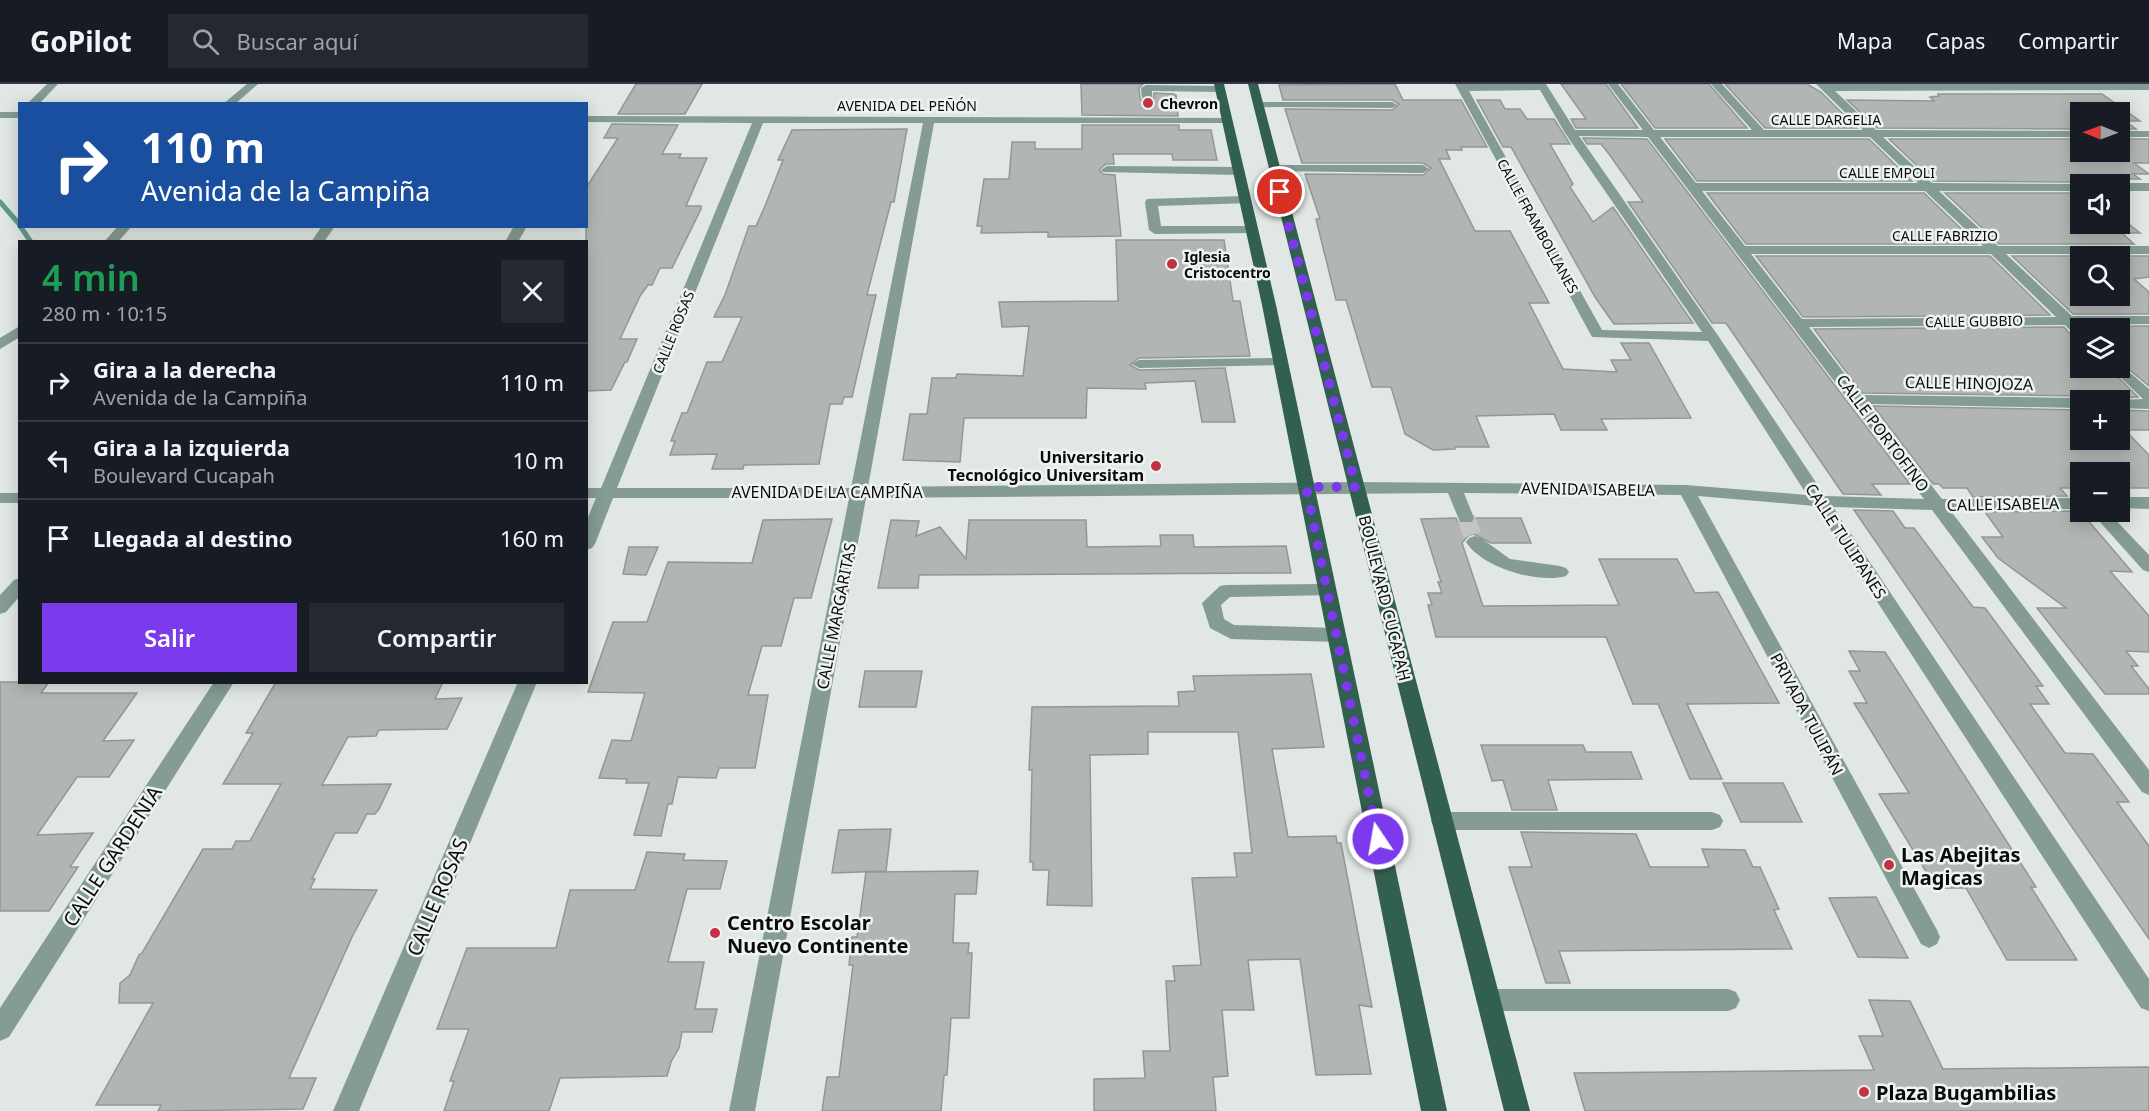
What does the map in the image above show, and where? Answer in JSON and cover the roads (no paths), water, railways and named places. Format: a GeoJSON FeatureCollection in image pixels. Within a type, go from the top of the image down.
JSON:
{"type":"FeatureCollection","features":[{"type":"Feature","properties":{"kind":"main road","name":"BOULEVARD CUCAPAH"},"geometry":{"type":"LineString","coordinates":[[1252,84],[1517,1111]]}},
{"type":"Feature","properties":{"kind":"main road"},"geometry":{"type":"LineString","coordinates":[[1220,86],[1280,362],[1434,1111]]}},
{"type":"Feature","properties":{"kind":"street"},"geometry":{"type":"LineString","coordinates":[[34,102],[53,84]]}},
{"type":"Feature","properties":{"kind":"street"},"geometry":{"type":"LineString","coordinates":[[230,102],[253,84]]}},
{"type":"Feature","properties":{"kind":"street","name":"CALLE PORTOFINO"},"geometry":{"type":"LineString","coordinates":[[1613,84],[1938,505],[2149,786]]}},
{"type":"Feature","properties":{"kind":"street"},"geometry":{"type":"LineString","coordinates":[[1716,84],[1762,134]]}},
{"type":"Feature","properties":{"kind":"street"},"geometry":{"type":"LineString","coordinates":[[1149,120],[1146,88],[1220,86]]}},
{"type":"Feature","properties":{"kind":"street","name":"CALLE FRAMBOLLANES"},"geometry":{"type":"LineString","coordinates":[[1542,86],[1462,86],[1597,333],[1712,337]]}},
{"type":"Feature","properties":{"kind":"street","name":"CALLE TULIPANES"},"geometry":{"type":"LineString","coordinates":[[1542,86],[1571,133],[1712,337],[2149,1000]]}},
{"type":"Feature","properties":{"kind":"street"},"geometry":{"type":"LineString","coordinates":[[1823,86],[2149,87]]}},
{"type":"Feature","properties":{"kind":"street"},"geometry":{"type":"LineString","coordinates":[[1823,86],[2068,320]]}},
{"type":"Feature","properties":{"kind":"street"},"geometry":{"type":"LineString","coordinates":[[1258,105],[1392,105]]}},
{"type":"Feature","properties":{"kind":"street"},"geometry":{"type":"LineString","coordinates":[[0,115],[18,115]]}},
{"type":"Feature","properties":{"kind":"street","name":"CALLE ROSAS"},"geometry":{"type":"LineString","coordinates":[[588,539],[759,120]]}},
{"type":"Feature","properties":{"kind":"street","name":"CALLE MARGARITAS"},"geometry":{"type":"LineString","coordinates":[[742,1111],[929,120]]}},
{"type":"Feature","properties":{"kind":"street","name":"AVENIDA DEL PEÑÓN"},"geometry":{"type":"LineString","coordinates":[[588,121],[1228,120]]}},
{"type":"Feature","properties":{"kind":"street","name":"CALLE DARGELIA"},"geometry":{"type":"LineString","coordinates":[[1571,133],[2070,134]]}},
{"type":"Feature","properties":{"kind":"street"},"geometry":{"type":"LineString","coordinates":[[2130,134],[2149,134]]}},
{"type":"Feature","properties":{"kind":"street"},"geometry":{"type":"LineString","coordinates":[[1274,169],[1423,169]]}},
{"type":"Feature","properties":{"kind":"street"},"geometry":{"type":"LineString","coordinates":[[1107,170],[1239,171]]}},
{"type":"Feature","properties":{"kind":"street","name":"CALLE EMPOLI"},"geometry":{"type":"LineString","coordinates":[[1694,187],[2070,187]]}},
{"type":"Feature","properties":{"kind":"street"},"geometry":{"type":"LineString","coordinates":[[2130,187],[2149,187]]}},
{"type":"Feature","properties":{"kind":"street"},"geometry":{"type":"LineString","coordinates":[[1246,200],[1151,202],[1155,230],[1252,230]]}},
{"type":"Feature","properties":{"kind":"street"},"geometry":{"type":"LineString","coordinates":[[112,240],[124,228]]}},
{"type":"Feature","properties":{"kind":"street"},"geometry":{"type":"LineString","coordinates":[[318,240],[327,228]]}},
{"type":"Feature","properties":{"kind":"street","name":"CALLE FABRIZIO"},"geometry":{"type":"LineString","coordinates":[[1742,250],[2149,250]]}},
{"type":"Feature","properties":{"kind":"street","name":"CALLE GUBBIO"},"geometry":{"type":"LineString","coordinates":[[1798,323],[2149,320]]}},
{"type":"Feature","properties":{"kind":"street"},"geometry":{"type":"LineString","coordinates":[[0,345],[18,332]]}},
{"type":"Feature","properties":{"kind":"street"},"geometry":{"type":"LineString","coordinates":[[1139,364],[1280,362]]}},
{"type":"Feature","properties":{"kind":"street"},"geometry":{"type":"LineString","coordinates":[[2129,378],[2149,397]]}},
{"type":"Feature","properties":{"kind":"street","name":"CALLE HINOJOZA"},"geometry":{"type":"LineString","coordinates":[[1857,399],[2070,403]]}},
{"type":"Feature","properties":{"kind":"street"},"geometry":{"type":"LineString","coordinates":[[2130,404],[2149,404]]}},
{"type":"Feature","properties":{"kind":"street","name":"AVENIDA DE LA CAMPIÑA"},"geometry":{"type":"LineString","coordinates":[[588,493],[860,493],[1356,487]]}},
{"type":"Feature","properties":{"kind":"street","name":"AVENIDA ISABELA"},"geometry":{"type":"LineString","coordinates":[[1356,487],[1686,490],[1818,501]]}},
{"type":"Feature","properties":{"kind":"street"},"geometry":{"type":"LineString","coordinates":[[1454,488],[1466,518]]}},
{"type":"Feature","properties":{"kind":"street","name":"PRIVADA TULIPÁN"},"geometry":{"type":"LineString","coordinates":[[1686,490],[1929,937]]}},
{"type":"Feature","properties":{"kind":"street"},"geometry":{"type":"LineString","coordinates":[[0,498],[18,498]]}},
{"type":"Feature","properties":{"kind":"street","name":"CALLE ISABELA"},"geometry":{"type":"LineString","coordinates":[[1818,501],[1938,505],[2070,503]]}},
{"type":"Feature","properties":{"kind":"street"},"geometry":{"type":"LineString","coordinates":[[2130,503],[2149,503]]}},
{"type":"Feature","properties":{"kind":"street"},"geometry":{"type":"LineString","coordinates":[[2108,522],[2149,566]]}},
{"type":"Feature","properties":{"kind":"street"},"geometry":{"type":"LineString","coordinates":[[1475,542],[1488,556],[1513,567],[1560,572]]}},
{"type":"Feature","properties":{"kind":"street"},"geometry":{"type":"LineString","coordinates":[[0,607],[18,586]]}},
{"type":"Feature","properties":{"kind":"street"},"geometry":{"type":"LineString","coordinates":[[1327,590],[1226,591],[1211,603],[1216,623],[1231,632],[1336,635]]}},
{"type":"Feature","properties":{"kind":"street","name":"CALLE GARDENIA"},"geometry":{"type":"LineString","coordinates":[[0,1029],[224,684]]}},
{"type":"Feature","properties":{"kind":"street","name":"CALLE ROSAS"},"geometry":{"type":"LineString","coordinates":[[346,1111],[527,684]]}},
{"type":"Feature","properties":{"kind":"street"},"geometry":{"type":"LineString","coordinates":[[1442,821],[1712,821]]}},
{"type":"Feature","properties":{"kind":"street"},"geometry":{"type":"LineString","coordinates":[[1488,1000],[1728,1000]]}},
{"type":"Feature","properties":{"kind":"waterway"},"geometry":{"type":"LineString","coordinates":[[0,202],[18,223]]}},
{"type":"Feature","properties":{"kind":"waterway"},"geometry":{"type":"LineString","coordinates":[[21,228],[30,240]]}},
{"type":"Feature","properties":{"kind":"tunnel"},"geometry":{"type":"LineString","coordinates":[[1466,518],[1475,542]]}},
{"type":"Feature","properties":{"kind":"place","name":"Chevron"},"geometry":{"type":"Point","coordinates":[1148,103]}},
{"type":"Feature","properties":{"kind":"place","name":"Iglesia Cristocentro"},"geometry":{"type":"Point","coordinates":[1172,264]}},
{"type":"Feature","properties":{"kind":"place","name":"Universitario Tecnológico Universitam"},"geometry":{"type":"Point","coordinates":[1156,466]}},
{"type":"Feature","properties":{"kind":"place","name":"Las Abejitas Magicas"},"geometry":{"type":"Point","coordinates":[1889,865]}},
{"type":"Feature","properties":{"kind":"place","name":"Centro Escolar Nuevo Continente"},"geometry":{"type":"Point","coordinates":[715,933]}},
{"type":"Feature","properties":{"kind":"place","name":"Plaza Bugambilias"},"geometry":{"type":"Point","coordinates":[1864,1092]}}]}
